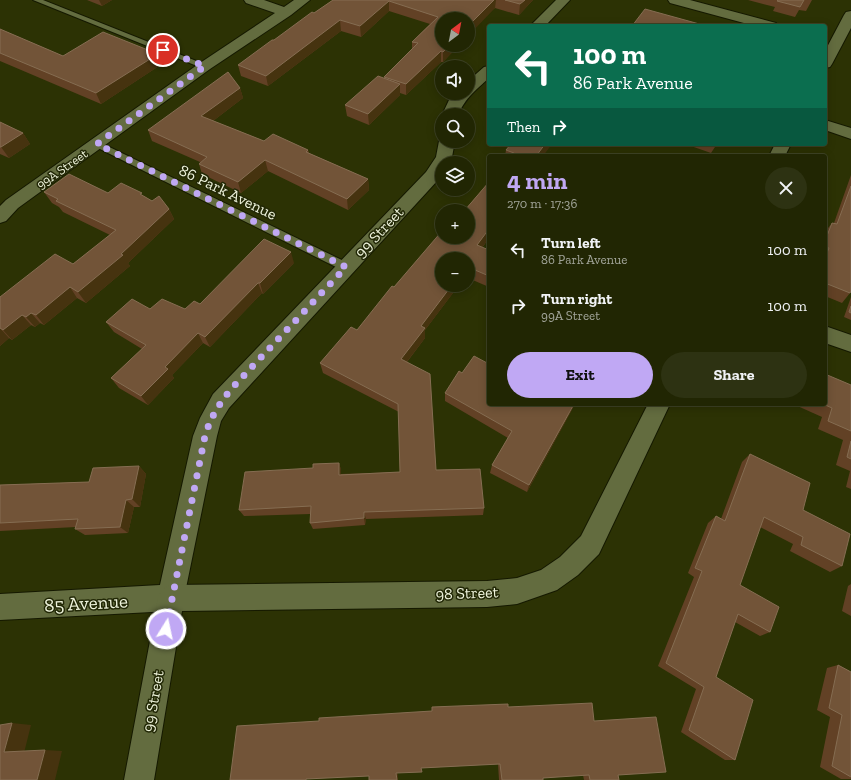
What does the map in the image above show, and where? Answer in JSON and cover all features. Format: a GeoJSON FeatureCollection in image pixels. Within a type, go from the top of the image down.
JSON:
{"type":"FeatureCollection","features":[{"type":"Feature","properties":{"kind":"street"},"geometry":{"type":"LineString","coordinates":[[251,0],[286,12]]}},
{"type":"Feature","properties":{"kind":"street","name":"99A Street"},"geometry":{"type":"LineString","coordinates":[[0,216],[12,204],[205,66],[303,0]]}},
{"type":"Feature","properties":{"kind":"street"},"geometry":{"type":"LineString","coordinates":[[538,24],[563,0]]}},
{"type":"Feature","properties":{"kind":"street"},"geometry":{"type":"LineString","coordinates":[[675,0],[764,24]]}},
{"type":"Feature","properties":{"kind":"street"},"geometry":{"type":"LineString","coordinates":[[827,57],[831,42],[851,15]]}},
{"type":"Feature","properties":{"kind":"street"},"geometry":{"type":"LineString","coordinates":[[475,83],[487,72]]}},
{"type":"Feature","properties":{"kind":"street"},"geometry":{"type":"LineString","coordinates":[[827,126],[851,134]]}},
{"type":"Feature","properties":{"kind":"street","name":"99 Street"},"geometry":{"type":"LineString","coordinates":[[139,780],[171,598],[205,436],[211,418],[221,401],[234,386],[440,166],[446,148]]}},
{"type":"Feature","properties":{"kind":"street"},"geometry":{"type":"LineString","coordinates":[[827,335],[851,344]]}},
{"type":"Feature","properties":{"kind":"street","name":"98 Street"},"geometry":{"type":"LineString","coordinates":[[171,598],[487,594],[517,591],[548,581],[569,566],[590,544],[658,406]]}},
{"type":"Feature","properties":{"kind":"street","name":"85 Avenue"},"geometry":{"type":"LineString","coordinates":[[0,607],[171,598]]}},
{"type":"Feature","properties":{"kind":"lane"},"geometry":{"type":"LineString","coordinates":[[37,0],[205,66]]}},
{"type":"Feature","properties":{"kind":"lane","name":"86 Park Avenue"},"geometry":{"type":"LineString","coordinates":[[97,144],[346,267]]}},
{"type":"Feature","properties":{"kind":"building"},"geometry":{"type":"Polygon","coordinates":[[[333,0],[494,0],[475,19],[475,12],[435,12],[435,16],[389,1],[360,26],[340,20],[266,76],[238,65],[312,12],[314,13],[333,0]]]}},
{"type":"Feature","properties":{"kind":"building"},"geometry":{"type":"Polygon","coordinates":[[[505,0],[525,0],[520,4],[505,0]]]}},
{"type":"Feature","properties":{"kind":"building"},"geometry":{"type":"Polygon","coordinates":[[[804,0],[800,7],[777,1],[804,0]]]}},
{"type":"Feature","properties":{"kind":"building"},"geometry":{"type":"Polygon","coordinates":[[[645,9],[699,24],[634,24],[645,9]]]}},
{"type":"Feature","properties":{"kind":"building"},"geometry":{"type":"Polygon","coordinates":[[[435,20],[435,52],[440,52],[406,84],[384,77],[418,43],[412,42],[435,20]]]}},
{"type":"Feature","properties":{"kind":"building"},"geometry":{"type":"Polygon","coordinates":[[[0,29],[63,56],[103,32],[158,54],[96,93],[0,53],[0,29]]]}},
{"type":"Feature","properties":{"kind":"building"},"geometry":{"type":"Polygon","coordinates":[[[228,72],[240,88],[201,116],[264,141],[273,134],[308,150],[306,152],[368,179],[347,199],[265,160],[238,182],[199,164],[207,157],[148,130],[228,72]]]}},
{"type":"Feature","properties":{"kind":"building"},"geometry":{"type":"Polygon","coordinates":[[[378,76],[400,84],[368,114],[345,105],[378,76]]]}},
{"type":"Feature","properties":{"kind":"building"},"geometry":{"type":"Polygon","coordinates":[[[0,122],[23,133],[0,147],[0,122]]]}},
{"type":"Feature","properties":{"kind":"building"},"geometry":{"type":"Polygon","coordinates":[[[509,146],[544,146],[538,154],[513,154],[514,153],[506,150],[509,146]]]}},
{"type":"Feature","properties":{"kind":"building"},"geometry":{"type":"Polygon","coordinates":[[[69,174],[108,193],[121,183],[142,193],[140,194],[152,201],[159,196],[169,209],[121,254],[123,255],[78,292],[70,287],[36,315],[31,313],[26,317],[22,315],[3,330],[0,328],[0,297],[55,254],[73,264],[116,230],[56,201],[58,199],[44,192],[69,174]]]}},
{"type":"Feature","properties":{"kind":"building"},"geometry":{"type":"Polygon","coordinates":[[[487,184],[487,232],[477,245],[487,249],[487,275],[475,270],[475,252],[435,252],[435,292],[447,292],[421,326],[425,328],[401,359],[430,374],[436,470],[480,469],[484,508],[364,512],[364,518],[310,523],[311,506],[239,510],[245,472],[313,468],[313,464],[339,463],[339,475],[400,472],[398,404],[320,363],[351,327],[357,330],[392,286],[394,287],[435,239],[435,244],[475,244],[475,204],[470,204],[487,184]]]}},
{"type":"Feature","properties":{"kind":"building"},"geometry":{"type":"Polygon","coordinates":[[[851,186],[850,293],[827,284],[827,253],[829,248],[827,248],[827,236],[832,223],[837,224],[851,186]]]}},
{"type":"Feature","properties":{"kind":"building"},"geometry":{"type":"Polygon","coordinates":[[[264,239],[291,252],[205,337],[198,333],[165,367],[168,369],[141,396],[111,378],[146,345],[106,322],[132,299],[150,309],[162,299],[185,309],[194,301],[200,304],[264,239]]]}},
{"type":"Feature","properties":{"kind":"building"},"geometry":{"type":"Polygon","coordinates":[[[474,356],[487,363],[487,406],[573,406],[529,485],[492,465],[512,431],[445,393],[459,371],[462,373],[474,356]]]}},
{"type":"Feature","properties":{"kind":"building"},"geometry":{"type":"Polygon","coordinates":[[[827,375],[851,385],[851,431],[828,421],[832,408],[827,406],[827,375]]]}},
{"type":"Feature","properties":{"kind":"building"},"geometry":{"type":"Polygon","coordinates":[[[851,441],[851,459],[847,457],[851,441]]]}},
{"type":"Feature","properties":{"kind":"building"},"geometry":{"type":"Polygon","coordinates":[[[750,454],[810,483],[803,510],[850,534],[842,566],[801,545],[803,537],[764,517],[740,585],[779,607],[770,632],[738,614],[716,677],[753,700],[735,760],[689,730],[704,687],[666,663],[702,571],[695,568],[716,516],[725,521],[750,454]]]}},
{"type":"Feature","properties":{"kind":"building"},"geometry":{"type":"Polygon","coordinates":[[[139,466],[132,499],[126,500],[120,527],[75,529],[78,519],[0,523],[0,485],[89,482],[93,468],[139,466]]]}},
{"type":"Feature","properties":{"kind":"building"},"geometry":{"type":"Polygon","coordinates":[[[838,665],[851,672],[851,777],[832,766],[842,715],[829,708],[838,665]]]}},
{"type":"Feature","properties":{"kind":"building"},"geometry":{"type":"Polygon","coordinates":[[[592,703],[594,721],[656,717],[666,772],[618,775],[619,780],[590,780],[589,775],[543,778],[543,780],[502,780],[500,764],[421,768],[422,772],[396,773],[397,780],[369,780],[369,776],[306,780],[230,780],[237,726],[319,721],[319,718],[432,711],[432,707],[508,704],[508,707],[592,703]]]}},
{"type":"Feature","properties":{"kind":"building"},"geometry":{"type":"Polygon","coordinates":[[[12,723],[4,752],[45,750],[37,780],[0,780],[0,725],[12,723]]]}},
{"type":"Feature","properties":{"kind":"route"},"geometry":{"type":"LineString","coordinates":[[163,50],[205,66],[97,144],[346,267],[234,386],[221,401],[211,418],[205,436],[171,598],[166,629]]}}]}
